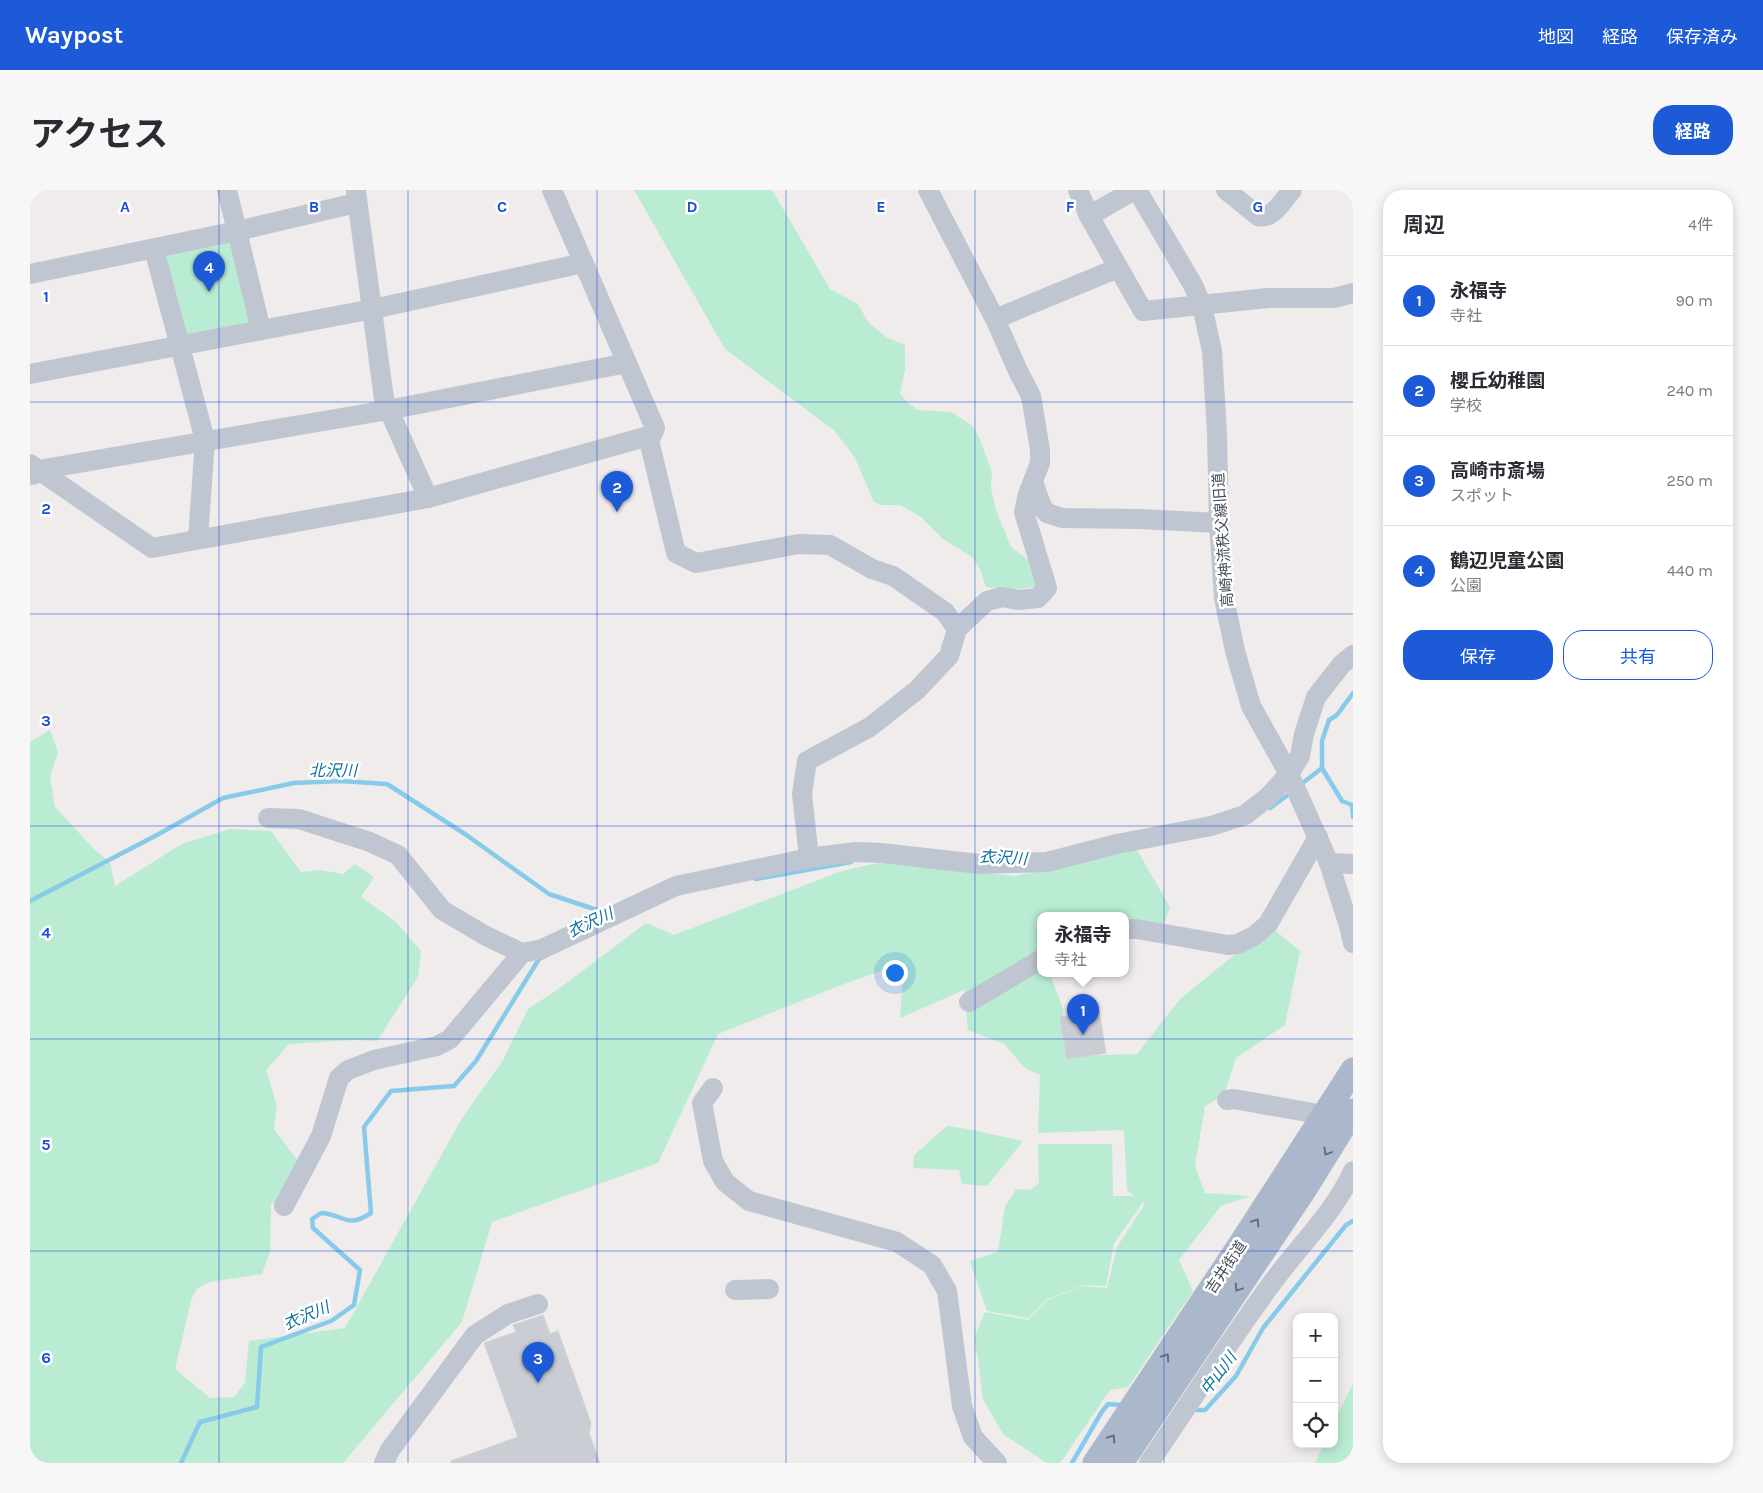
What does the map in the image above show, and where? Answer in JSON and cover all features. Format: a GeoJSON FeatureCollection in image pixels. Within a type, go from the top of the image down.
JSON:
{"type":"FeatureCollection","features":[{"type":"Feature","properties":{"kind":"main road","name":"吉井街道"},"geometry":{"type":"LineString","coordinates":[[1095,1463],[1146,1407],[1306,1187],[1343,1121],[1353,1070]]}},
{"type":"Feature","properties":{"kind":"main road","name":"吉井街道"},"geometry":{"type":"LineString","coordinates":[[1121,1463],[1146,1407]]}},
{"type":"Feature","properties":{"kind":"street"},"geometry":{"type":"LineString","coordinates":[[227,190],[261,330]]}},
{"type":"Feature","properties":{"kind":"street"},"geometry":{"type":"LineString","coordinates":[[33,471],[152,548],[428,498],[652,436],[655,428],[552,190]]}},
{"type":"Feature","properties":{"kind":"street"},"geometry":{"type":"LineString","coordinates":[[809,858],[802,794],[807,761],[870,727],[917,690],[949,656],[957,629],[987,600],[1002,597],[1018,600],[1038,598],[1047,588],[1024,512],[1028,494],[1040,463],[1040,450],[1031,396],[995,319],[928,190]]}},
{"type":"Feature","properties":{"kind":"street"},"geometry":{"type":"LineString","coordinates":[[1078,190],[1089,216],[1142,311],[1268,298],[1334,298],[1353,293]]}},
{"type":"Feature","properties":{"kind":"street"},"geometry":{"type":"LineString","coordinates":[[1089,216],[1136,190]]}},
{"type":"Feature","properties":{"kind":"street","name":"高崎神流秩父線旧道"},"geometry":{"type":"LineString","coordinates":[[1136,190],[1193,285],[1202,306],[1212,351],[1224,598],[1235,651],[1251,706],[1289,774],[1318,837],[1343,864],[1349,926],[1353,943]]}},
{"type":"Feature","properties":{"kind":"street"},"geometry":{"type":"LineString","coordinates":[[1226,190],[1258,216],[1263,217],[1269,216],[1292,190]]}},
{"type":"Feature","properties":{"kind":"street"},"geometry":{"type":"LineString","coordinates":[[30,274],[237,231],[356,196],[384,399],[428,498]]}},
{"type":"Feature","properties":{"kind":"street"},"geometry":{"type":"LineString","coordinates":[[154,249],[205,440],[198,539]]}},
{"type":"Feature","properties":{"kind":"street"},"geometry":{"type":"LineString","coordinates":[[30,374],[373,310],[583,263]]}},
{"type":"Feature","properties":{"kind":"street"},"geometry":{"type":"LineString","coordinates":[[995,319],[1118,268]]}},
{"type":"Feature","properties":{"kind":"street"},"geometry":{"type":"LineString","coordinates":[[33,471],[388,410],[627,363]]}},
{"type":"Feature","properties":{"kind":"street"},"geometry":{"type":"LineString","coordinates":[[648,436],[676,553],[696,563],[799,544],[830,545],[872,569],[894,576],[946,612],[957,629]]}},
{"type":"Feature","properties":{"kind":"street"},"geometry":{"type":"LineString","coordinates":[[1033,482],[1042,507],[1047,513],[1062,518],[1219,523]]}},
{"type":"Feature","properties":{"kind":"street"},"geometry":{"type":"LineString","coordinates":[[268,818],[300,819],[370,842],[398,856],[442,910],[486,936],[522,953],[542,950],[676,886],[809,858],[855,852],[881,852],[979,864],[1047,862],[1117,844],[1211,826],[1245,815],[1268,797],[1289,774],[1300,756],[1304,734],[1316,697],[1342,664],[1353,655]]}},
{"type":"Feature","properties":{"kind":"street"},"geometry":{"type":"LineString","coordinates":[[1129,929],[1228,945],[1238,944],[1254,936],[1268,924],[1318,837]]}},
{"type":"Feature","properties":{"kind":"street"},"geometry":{"type":"LineString","coordinates":[[284,1206],[321,1136],[339,1078],[348,1070],[374,1060],[437,1046],[450,1039],[522,953]]}},
{"type":"Feature","properties":{"kind":"street"},"geometry":{"type":"LineString","coordinates":[[969,1002],[1037,962]]}},
{"type":"Feature","properties":{"kind":"street"},"geometry":{"type":"LineString","coordinates":[[713,1088],[702,1103],[713,1161],[725,1182],[749,1201],[897,1242],[932,1265],[948,1291],[962,1406],[973,1437],[997,1463]]}},
{"type":"Feature","properties":{"kind":"street"},"geometry":{"type":"LineString","coordinates":[[1227,1100],[1234,1099],[1343,1121]]}},
{"type":"Feature","properties":{"kind":"street"},"geometry":{"type":"LineString","coordinates":[[1149,1463],[1272,1283],[1331,1209],[1344,1190],[1353,1171]]}},
{"type":"Feature","properties":{"kind":"street"},"geometry":{"type":"LineString","coordinates":[[735,1290],[769,1289]]}},
{"type":"Feature","properties":{"kind":"street"},"geometry":{"type":"LineString","coordinates":[[384,1463],[390,1450],[475,1335],[508,1314],[538,1304]]}},
{"type":"Feature","properties":{"kind":"green space"},"geometry":{"type":"Polygon","coordinates":[[[634,190],[772,190],[830,289],[858,304],[868,322],[886,337],[905,345],[905,369],[900,394],[918,410],[951,412],[973,426],[992,472],[991,488],[996,510],[1011,547],[1026,558],[1039,573],[1042,586],[1014,589],[986,587],[980,569],[972,557],[943,539],[921,517],[900,505],[881,505],[874,502],[855,458],[835,431],[725,349],[634,190]]]}},
{"type":"Feature","properties":{"kind":"green space"},"geometry":{"type":"Polygon","coordinates":[[[230,237],[252,324],[188,338],[182,334],[165,260],[166,252],[230,237]]]}},
{"type":"Feature","properties":{"kind":"green space"},"geometry":{"type":"Polygon","coordinates":[[[50,730],[58,752],[50,777],[55,807],[92,847],[110,863],[115,886],[182,844],[230,829],[271,831],[301,872],[320,870],[343,874],[355,864],[374,877],[361,897],[396,922],[421,951],[418,977],[377,1041],[354,1040],[289,1044],[266,1070],[277,1106],[274,1129],[297,1160],[306,1185],[271,1204],[270,1252],[262,1274],[209,1282],[198,1288],[192,1297],[175,1369],[210,1398],[234,1397],[245,1383],[249,1341],[345,1328],[461,1120],[503,1060],[528,1009],[560,988],[646,923],[674,935],[842,871],[878,863],[1015,876],[1137,850],[1170,907],[1163,925],[1129,919],[1129,912],[1037,912],[1037,977],[1051,977],[1063,1009],[1068,1056],[1137,1054],[1180,999],[1270,926],[1300,951],[1285,1025],[1236,1058],[1224,1095],[1205,1106],[1195,1166],[1205,1193],[1250,1196],[1221,1206],[1179,1260],[1193,1291],[1128,1387],[1110,1390],[1060,1463],[1047,1463],[1003,1434],[983,1399],[974,1338],[985,1312],[1028,1320],[1046,1301],[1082,1286],[1107,1288],[1117,1247],[1145,1204],[1142,1202],[1114,1243],[1106,1286],[1083,1285],[1046,1300],[1028,1318],[987,1311],[970,1261],[998,1252],[1005,1207],[1016,1189],[1030,1190],[1039,1183],[1038,1144],[1112,1144],[1113,1196],[1134,1196],[1127,1190],[1124,1130],[1038,1133],[1040,1075],[1026,1069],[1004,1044],[968,1030],[964,990],[900,1018],[904,963],[844,984],[718,1034],[658,1163],[492,1222],[462,1322],[343,1463],[30,1463],[30,742],[50,730]]]}},
{"type":"Feature","properties":{"kind":"green space"},"geometry":{"type":"Polygon","coordinates":[[[947,1126],[1023,1141],[987,1186],[962,1184],[959,1170],[913,1168],[914,1155],[947,1126]]]}},
{"type":"Feature","properties":{"kind":"green space"},"geometry":{"type":"Polygon","coordinates":[[[1353,1383],[1353,1463],[1315,1463],[1322,1448],[1338,1448],[1338,1415],[1353,1383]]]}},
{"type":"Feature","properties":{"kind":"building"},"geometry":{"type":"Polygon","coordinates":[[[1099,1011],[1106,1053],[1067,1059],[1060,1017],[1099,1011]]]}},
{"type":"Feature","properties":{"kind":"building"},"geometry":{"type":"Polygon","coordinates":[[[543,1315],[550,1334],[558,1331],[591,1423],[589,1433],[600,1463],[451,1463],[451,1461],[518,1437],[484,1343],[516,1332],[513,1325],[543,1315]]]}},
{"type":"Feature","properties":{"kind":"waterway","name":"衣沢川"},"geometry":{"type":"LineString","coordinates":[[1322,768],[1322,741],[1329,720],[1337,715],[1353,693]]}},
{"type":"Feature","properties":{"kind":"waterway","name":"中山川"},"geometry":{"type":"LineString","coordinates":[[1322,768],[1342,801],[1352,805],[1353,817]]}},
{"type":"Feature","properties":{"kind":"waterway","name":"衣沢川"},"geometry":{"type":"LineString","coordinates":[[1300,785],[1322,768]]}},
{"type":"Feature","properties":{"kind":"waterway","name":"北沢川"},"geometry":{"type":"LineString","coordinates":[[30,901],[157,835],[223,798],[294,783],[340,781],[387,784],[465,834],[549,894],[603,912]]}},
{"type":"Feature","properties":{"kind":"waterway","name":"衣沢川"},"geometry":{"type":"LineString","coordinates":[[1270,808],[1292,792]]}},
{"type":"Feature","properties":{"kind":"waterway","name":"衣沢川"},"geometry":{"type":"LineString","coordinates":[[756,879],[851,862]]}},
{"type":"Feature","properties":{"kind":"waterway","name":"衣沢川"},"geometry":{"type":"LineString","coordinates":[[181,1463],[200,1422],[257,1407],[261,1347],[331,1321],[354,1305],[360,1270],[313,1228],[312,1219],[321,1213],[351,1221],[363,1218],[371,1213],[364,1127],[391,1091],[454,1086],[476,1061],[539,959],[543,957]]}},
{"type":"Feature","properties":{"kind":"waterway","name":"中山川"},"geometry":{"type":"LineString","coordinates":[[1192,1410],[1205,1410],[1236,1376],[1263,1328],[1346,1225],[1353,1221]]}},
{"type":"Feature","properties":{"kind":"waterway","name":"中山川"},"geometry":{"type":"LineString","coordinates":[[1072,1463],[1108,1404],[1122,1405]]}},
{"type":"Feature","properties":{"kind":"place","name":"鶴辺児童公園"},"geometry":{"type":"Point","coordinates":[209,292]}},
{"type":"Feature","properties":{"kind":"place","name":"櫻丘幼稚園"},"geometry":{"type":"Point","coordinates":[617,512]}},
{"type":"Feature","properties":{"kind":"place","name":"永福寺"},"geometry":{"type":"Point","coordinates":[1083,1035]}},
{"type":"Feature","properties":{"kind":"place","name":"高崎市斎場"},"geometry":{"type":"Point","coordinates":[538,1383]}}]}
